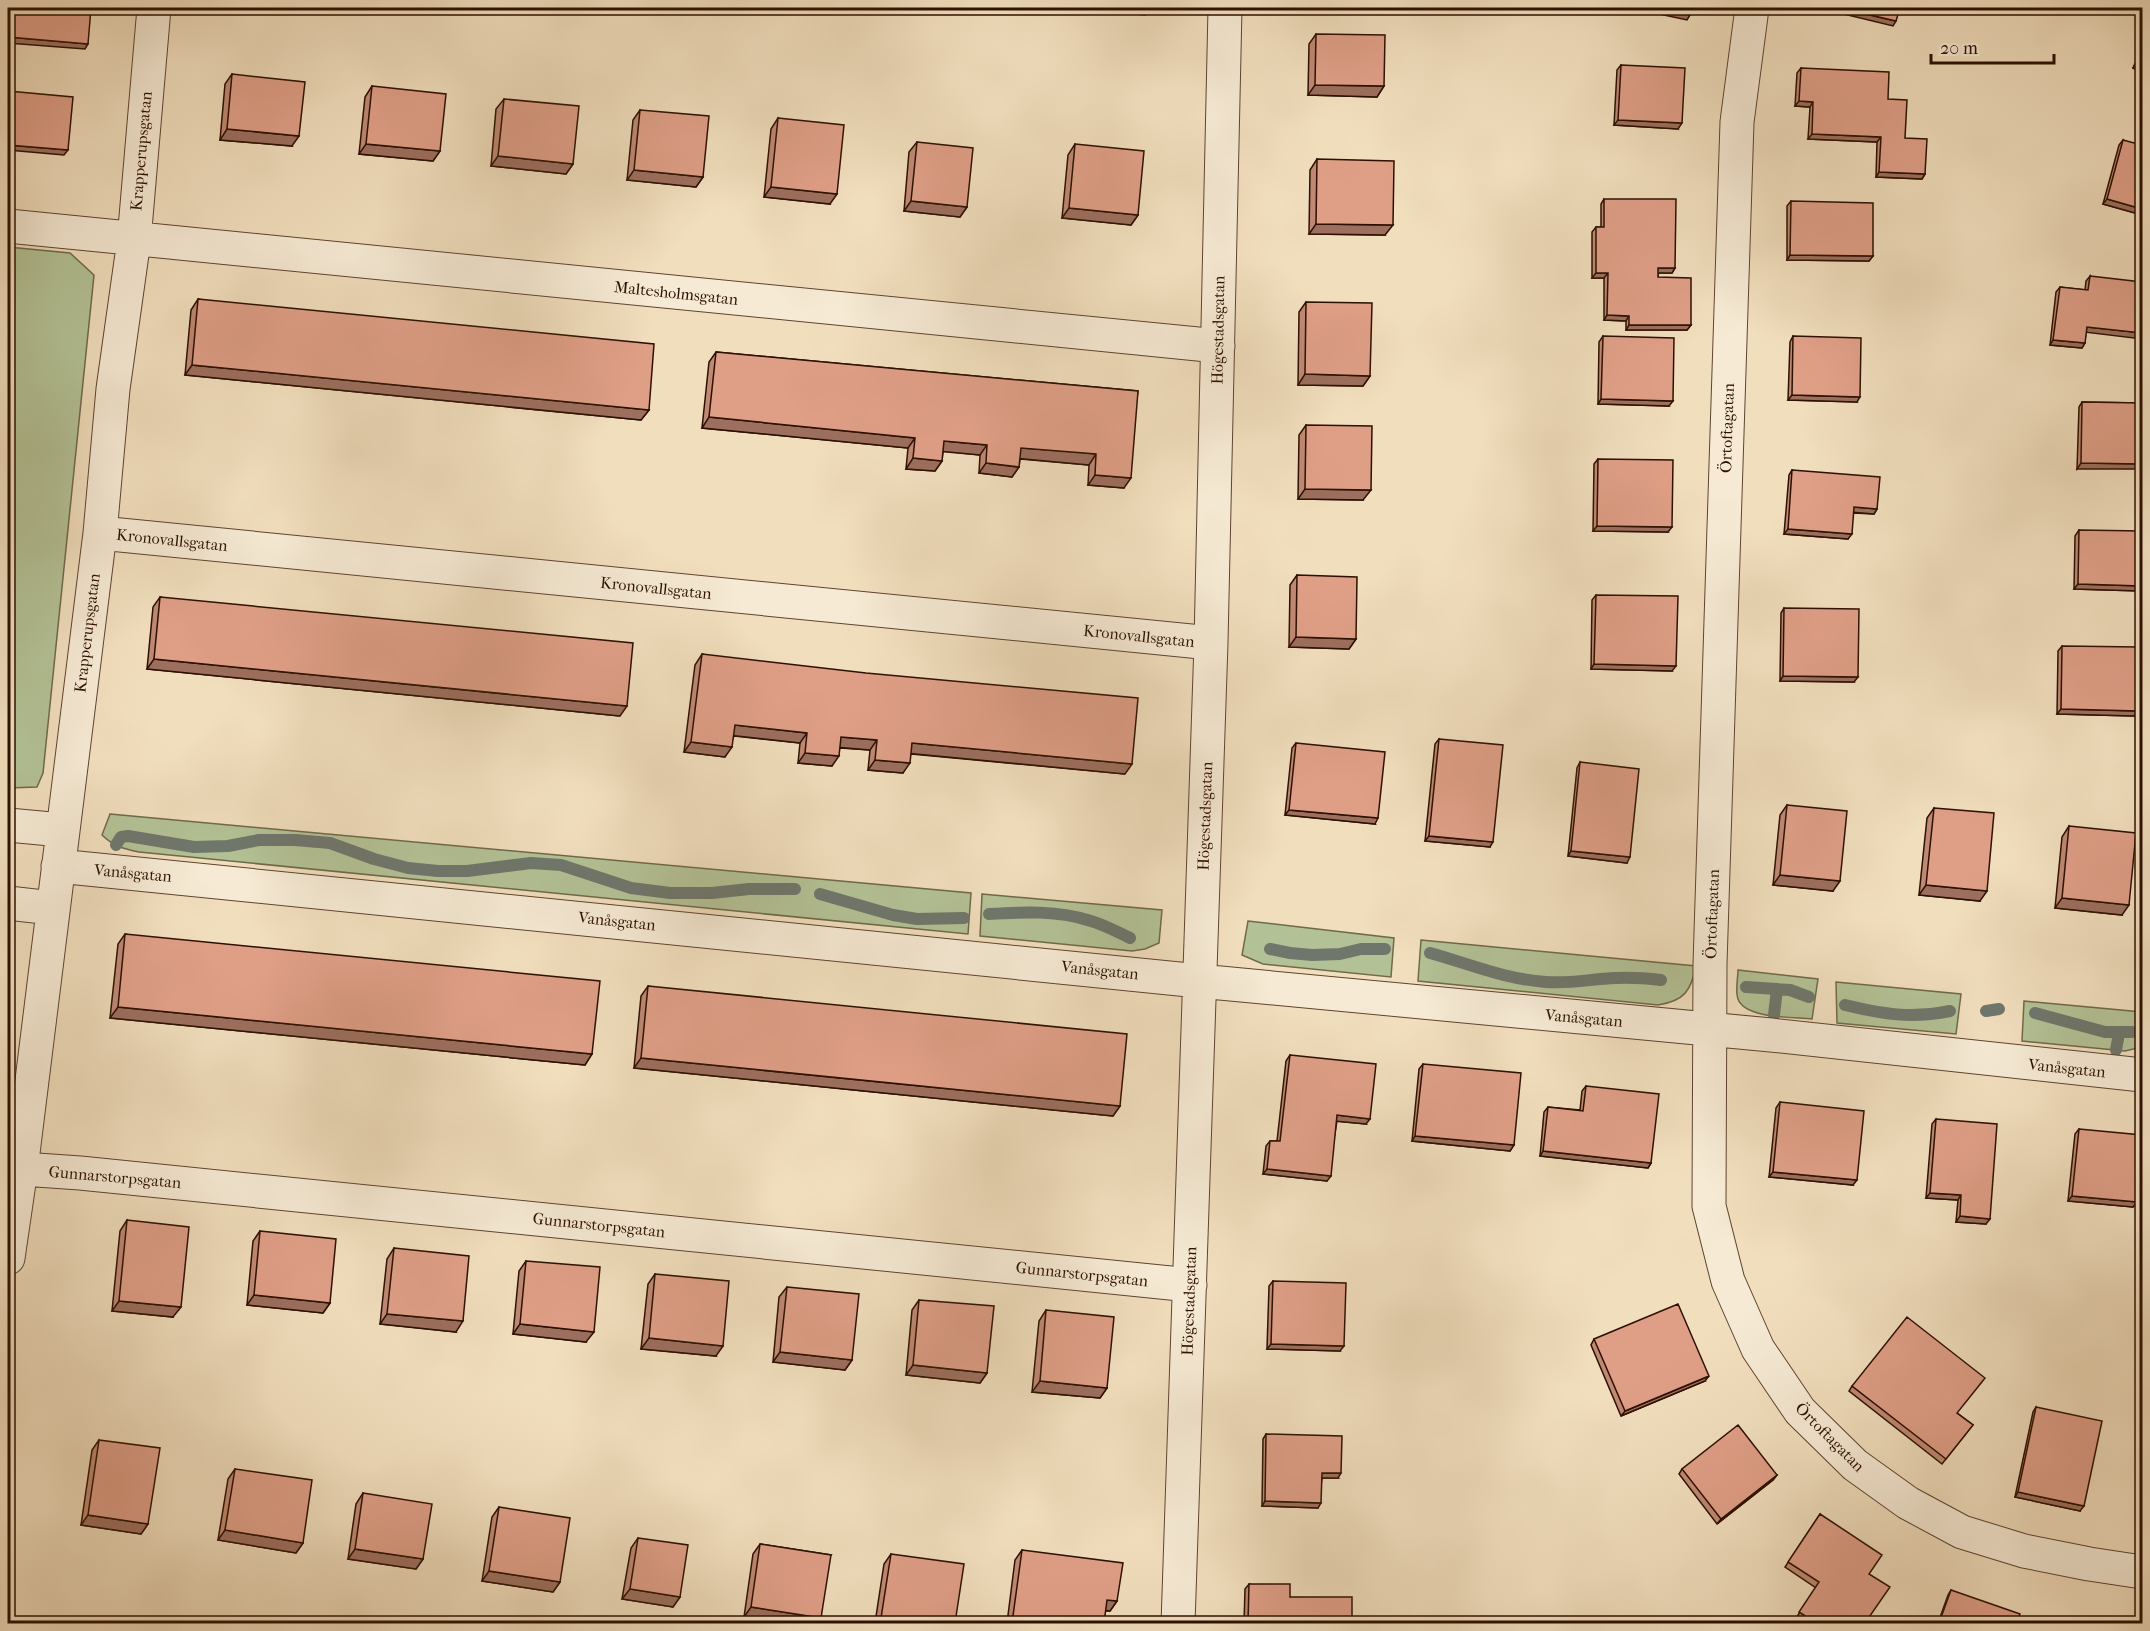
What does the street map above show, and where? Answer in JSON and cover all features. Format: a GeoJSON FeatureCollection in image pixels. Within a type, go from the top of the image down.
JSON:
{"type":"FeatureCollection","features":[{"type":"Feature","properties":{"kind":"street","name":"Krapperupsgatan"},"geometry":{"type":"LineString","coordinates":[[8,1258],[14,1168],[58,866],[100,533],[113,389],[134,240],[154,8]]}},
{"type":"Feature","properties":{"kind":"street","name":"Högestadsgatan"},"geometry":{"type":"LineString","coordinates":[[1178,1623],[1211,643],[1225,8]]}},
{"type":"Feature","properties":{"kind":"street","name":"Örtoftagatan"},"geometry":{"type":"LineString","coordinates":[[1752,8],[1737,123],[1710,964],[1709,1206],[1728,1281],[1758,1349],[1800,1411],[1855,1465],[1908,1503],[1962,1532],[2024,1551],[2142,1572]]}},
{"type":"Feature","properties":{"kind":"street","name":"Maltesholmsgatan"},"geometry":{"type":"LineString","coordinates":[[8,226],[1218,346]]}},
{"type":"Feature","properties":{"kind":"street","name":"Kronovallsgatan"},"geometry":{"type":"LineString","coordinates":[[100,533],[1211,643]]}},
{"type":"Feature","properties":{"kind":"street"},"geometry":{"type":"LineString","coordinates":[[8,825],[62,830]]}},
{"type":"Feature","properties":{"kind":"street","name":"Vanåsgatan"},"geometry":{"type":"LineString","coordinates":[[58,866],[2142,1075]]}},
{"type":"Feature","properties":{"kind":"street"},"geometry":{"type":"LineString","coordinates":[[8,903],[52,908]]}},
{"type":"Feature","properties":{"kind":"street","name":"Gunnarstorpsgatan"},"geometry":{"type":"LineString","coordinates":[[14,1168],[1190,1285]]}},
{"type":"Feature","properties":{"kind":"green space"},"geometry":{"type":"Polygon","coordinates":[[[8,247],[70,253],[94,275],[43,773],[37,787],[8,788],[8,247]]]}},
{"type":"Feature","properties":{"kind":"green space"},"geometry":{"type":"Polygon","coordinates":[[[110,814],[971,893],[968,934],[139,852],[110,842],[102,835],[110,814]]]}},
{"type":"Feature","properties":{"kind":"green space"},"geometry":{"type":"Polygon","coordinates":[[[982,894],[1162,910],[1159,943],[1132,951],[980,936],[982,894]]]}},
{"type":"Feature","properties":{"kind":"green space"},"geometry":{"type":"Polygon","coordinates":[[[1248,921],[1394,938],[1391,977],[1263,964],[1242,955],[1248,921]]]}},
{"type":"Feature","properties":{"kind":"green space"},"geometry":{"type":"Polygon","coordinates":[[[1421,940],[1696,966],[1692,982],[1685,993],[1674,1001],[1658,1005],[1418,981],[1421,940]]]}},
{"type":"Feature","properties":{"kind":"green space"},"geometry":{"type":"Polygon","coordinates":[[[1738,970],[1818,979],[1812,1019],[1760,1014],[1742,1006],[1737,996],[1738,970]]]}},
{"type":"Feature","properties":{"kind":"green space"},"geometry":{"type":"Polygon","coordinates":[[[1836,982],[1961,994],[1956,1034],[1837,1023],[1836,982]]]}},
{"type":"Feature","properties":{"kind":"green space"},"geometry":{"type":"Polygon","coordinates":[[[2024,1001],[2142,1012],[2142,1047],[2125,1051],[2022,1041],[2024,1001]]]}},
{"type":"Feature","properties":{"kind":"building"},"geometry":{"type":"Polygon","coordinates":[[[8,8],[91,8],[88,44],[8,37],[8,8]]]}},
{"type":"Feature","properties":{"kind":"building"},"geometry":{"type":"Polygon","coordinates":[[[1658,8],[1692,8],[1690,15],[1658,8]]]}},
{"type":"Feature","properties":{"kind":"building"},"geometry":{"type":"Polygon","coordinates":[[[1840,8],[1900,8],[1896,21],[1840,8]]]}},
{"type":"Feature","properties":{"kind":"building"},"geometry":{"type":"Polygon","coordinates":[[[1316,34],[1385,35],[1384,86],[1315,85],[1316,34]]]}},
{"type":"Feature","properties":{"kind":"building"},"geometry":{"type":"Polygon","coordinates":[[[2142,49],[2142,65],[2136,63],[2142,49]]]}},
{"type":"Feature","properties":{"kind":"building"},"geometry":{"type":"Polygon","coordinates":[[[1621,65],[1685,68],[1682,123],[1618,120],[1621,65]]]}},
{"type":"Feature","properties":{"kind":"building"},"geometry":{"type":"Polygon","coordinates":[[[1801,68],[1889,72],[1888,99],[1907,100],[1905,138],[1927,139],[1925,174],[1879,172],[1881,137],[1812,134],[1813,102],[1799,101],[1801,68]]]}},
{"type":"Feature","properties":{"kind":"building"},"geometry":{"type":"Polygon","coordinates":[[[232,74],[305,82],[299,136],[227,129],[232,74]]]}},
{"type":"Feature","properties":{"kind":"building"},"geometry":{"type":"Polygon","coordinates":[[[372,86],[446,94],[440,151],[366,144],[372,86]]]}},
{"type":"Feature","properties":{"kind":"building"},"geometry":{"type":"Polygon","coordinates":[[[8,91],[73,97],[68,150],[8,145],[8,91]]]}},
{"type":"Feature","properties":{"kind":"building"},"geometry":{"type":"Polygon","coordinates":[[[504,99],[579,106],[573,164],[498,156],[504,99]]]}},
{"type":"Feature","properties":{"kind":"building"},"geometry":{"type":"Polygon","coordinates":[[[640,110],[709,116],[703,177],[634,170],[640,110]]]}},
{"type":"Feature","properties":{"kind":"building"},"geometry":{"type":"Polygon","coordinates":[[[778,118],[844,125],[837,194],[771,187],[778,118]]]}},
{"type":"Feature","properties":{"kind":"building"},"geometry":{"type":"Polygon","coordinates":[[[2123,140],[2142,145],[2142,209],[2107,199],[2123,140]]]}},
{"type":"Feature","properties":{"kind":"building"},"geometry":{"type":"Polygon","coordinates":[[[917,142],[973,148],[967,207],[911,201],[917,142]]]}},
{"type":"Feature","properties":{"kind":"building"},"geometry":{"type":"Polygon","coordinates":[[[1075,144],[1144,151],[1138,215],[1069,208],[1075,144]]]}},
{"type":"Feature","properties":{"kind":"building"},"geometry":{"type":"Polygon","coordinates":[[[1317,159],[1394,161],[1393,225],[1316,224],[1317,159]]]}},
{"type":"Feature","properties":{"kind":"building"},"geometry":{"type":"Polygon","coordinates":[[[1604,199],[1676,199],[1675,268],[1658,268],[1658,277],[1691,278],[1691,325],[1629,325],[1629,316],[1607,315],[1608,273],[1596,273],[1596,227],[1604,227],[1604,199]]]}},
{"type":"Feature","properties":{"kind":"building"},"geometry":{"type":"Polygon","coordinates":[[[1791,201],[1873,203],[1873,256],[1790,255],[1791,201]]]}},
{"type":"Feature","properties":{"kind":"building"},"geometry":{"type":"Polygon","coordinates":[[[2090,276],[2142,282],[2142,333],[2087,327],[2085,343],[2053,340],[2060,287],[2088,290],[2090,276]]]}},
{"type":"Feature","properties":{"kind":"building"},"geometry":{"type":"Polygon","coordinates":[[[198,299],[654,344],[649,410],[192,365],[198,299]]]}},
{"type":"Feature","properties":{"kind":"building"},"geometry":{"type":"Polygon","coordinates":[[[1306,302],[1372,303],[1370,376],[1305,374],[1306,302]]]}},
{"type":"Feature","properties":{"kind":"building"},"geometry":{"type":"Polygon","coordinates":[[[1603,336],[1674,338],[1673,401],[1601,399],[1603,336]]]}},
{"type":"Feature","properties":{"kind":"building"},"geometry":{"type":"Polygon","coordinates":[[[1793,336],[1861,338],[1860,397],[1792,395],[1793,336]]]}},
{"type":"Feature","properties":{"kind":"building"},"geometry":{"type":"Polygon","coordinates":[[[716,352],[1138,391],[1131,478],[1095,475],[1096,454],[1021,448],[1019,467],[986,463],[987,445],[944,441],[942,461],[913,458],[915,438],[709,417],[716,352]]]}},
{"type":"Feature","properties":{"kind":"building"},"geometry":{"type":"Polygon","coordinates":[[[2082,402],[2142,403],[2142,464],[2081,463],[2082,402]]]}},
{"type":"Feature","properties":{"kind":"building"},"geometry":{"type":"Polygon","coordinates":[[[1306,425],[1372,426],[1371,490],[1305,489],[1306,425]]]}},
{"type":"Feature","properties":{"kind":"building"},"geometry":{"type":"Polygon","coordinates":[[[1598,459],[1673,460],[1672,527],[1597,526],[1598,459]]]}},
{"type":"Feature","properties":{"kind":"building"},"geometry":{"type":"Polygon","coordinates":[[[1792,470],[1880,477],[1877,509],[1854,507],[1852,534],[1788,529],[1792,470]]]}},
{"type":"Feature","properties":{"kind":"building"},"geometry":{"type":"Polygon","coordinates":[[[2079,530],[2142,531],[2142,586],[2078,584],[2079,530]]]}},
{"type":"Feature","properties":{"kind":"building"},"geometry":{"type":"Polygon","coordinates":[[[1297,575],[1357,577],[1356,639],[1296,637],[1297,575]]]}},
{"type":"Feature","properties":{"kind":"building"},"geometry":{"type":"Polygon","coordinates":[[[1596,595],[1678,596],[1676,666],[1594,664],[1596,595]]]}},
{"type":"Feature","properties":{"kind":"building"},"geometry":{"type":"Polygon","coordinates":[[[160,597],[633,643],[627,706],[154,659],[160,597]]]}},
{"type":"Feature","properties":{"kind":"building"},"geometry":{"type":"Polygon","coordinates":[[[1784,608],[1859,609],[1858,677],[1783,676],[1784,608]]]}},
{"type":"Feature","properties":{"kind":"building"},"geometry":{"type":"Polygon","coordinates":[[[2062,646],[2139,647],[2138,711],[2061,709],[2062,646]]]}},
{"type":"Feature","properties":{"kind":"building"},"geometry":{"type":"Polygon","coordinates":[[[702,654],[866,673],[1138,698],[1132,764],[912,743],[910,763],[875,760],[877,740],[841,737],[839,756],[805,753],[807,733],[735,725],[732,747],[691,742],[702,654]]]}},
{"type":"Feature","properties":{"kind":"building"},"geometry":{"type":"Polygon","coordinates":[[[1439,739],[1503,745],[1493,842],[1429,836],[1439,739]]]}},
{"type":"Feature","properties":{"kind":"building"},"geometry":{"type":"Polygon","coordinates":[[[1296,743],[1385,752],[1378,818],[1289,810],[1296,743]]]}},
{"type":"Feature","properties":{"kind":"building"},"geometry":{"type":"Polygon","coordinates":[[[1580,762],[1639,769],[1630,857],[1571,851],[1580,762]]]}},
{"type":"Feature","properties":{"kind":"building"},"geometry":{"type":"Polygon","coordinates":[[[1787,805],[1847,811],[1840,881],[1780,875],[1787,805]]]}},
{"type":"Feature","properties":{"kind":"building"},"geometry":{"type":"Polygon","coordinates":[[[1934,808],[1994,813],[1987,891],[1926,885],[1934,808]]]}},
{"type":"Feature","properties":{"kind":"building"},"geometry":{"type":"Polygon","coordinates":[[[2069,826],[2136,833],[2129,905],[2062,898],[2069,826]]]}},
{"type":"Feature","properties":{"kind":"building"},"geometry":{"type":"Polygon","coordinates":[[[125,934],[600,981],[592,1054],[118,1007],[125,934]]]}},
{"type":"Feature","properties":{"kind":"building"},"geometry":{"type":"Polygon","coordinates":[[[648,986],[1127,1034],[1120,1106],[641,1058],[648,986]]]}},
{"type":"Feature","properties":{"kind":"building"},"geometry":{"type":"Polygon","coordinates":[[[1290,1055],[1376,1064],[1370,1119],[1337,1115],[1331,1176],[1267,1169],[1270,1141],[1280,1141],[1290,1055]]]}},
{"type":"Feature","properties":{"kind":"building"},"geometry":{"type":"Polygon","coordinates":[[[1423,1064],[1521,1073],[1514,1145],[1415,1136],[1423,1064]]]}},
{"type":"Feature","properties":{"kind":"building"},"geometry":{"type":"Polygon","coordinates":[[[1586,1086],[1659,1094],[1651,1163],[1543,1151],[1548,1107],[1583,1111],[1586,1086]]]}},
{"type":"Feature","properties":{"kind":"building"},"geometry":{"type":"Polygon","coordinates":[[[1780,1102],[1864,1111],[1857,1180],[1773,1172],[1780,1102]]]}},
{"type":"Feature","properties":{"kind":"building"},"geometry":{"type":"Polygon","coordinates":[[[1936,1119],[1997,1124],[1990,1219],[1960,1216],[1961,1195],[1930,1193],[1936,1119]]]}},
{"type":"Feature","properties":{"kind":"building"},"geometry":{"type":"Polygon","coordinates":[[[2079,1129],[2142,1135],[2137,1202],[2072,1196],[2079,1129]]]}},
{"type":"Feature","properties":{"kind":"building"},"geometry":{"type":"Polygon","coordinates":[[[127,1220],[189,1227],[181,1307],[119,1301],[127,1220]]]}},
{"type":"Feature","properties":{"kind":"building"},"geometry":{"type":"Polygon","coordinates":[[[260,1231],[336,1239],[330,1303],[254,1295],[260,1231]]]}},
{"type":"Feature","properties":{"kind":"building"},"geometry":{"type":"Polygon","coordinates":[[[394,1248],[469,1256],[463,1321],[387,1314],[394,1248]]]}},
{"type":"Feature","properties":{"kind":"building"},"geometry":{"type":"Polygon","coordinates":[[[526,1261],[600,1267],[594,1332],[520,1324],[526,1261]]]}},
{"type":"Feature","properties":{"kind":"building"},"geometry":{"type":"Polygon","coordinates":[[[655,1274],[729,1281],[723,1346],[649,1338],[655,1274]]]}},
{"type":"Feature","properties":{"kind":"building"},"geometry":{"type":"Polygon","coordinates":[[[1273,1281],[1346,1283],[1344,1346],[1271,1344],[1273,1281]]]}},
{"type":"Feature","properties":{"kind":"building"},"geometry":{"type":"Polygon","coordinates":[[[787,1287],[859,1294],[852,1360],[780,1352],[787,1287]]]}},
{"type":"Feature","properties":{"kind":"building"},"geometry":{"type":"Polygon","coordinates":[[[919,1300],[994,1306],[987,1373],[913,1365],[919,1300]]]}},
{"type":"Feature","properties":{"kind":"building"},"geometry":{"type":"Polygon","coordinates":[[[1678,1304],[1709,1376],[1625,1411],[1594,1339],[1678,1304]]]}},
{"type":"Feature","properties":{"kind":"building"},"geometry":{"type":"Polygon","coordinates":[[[1046,1310],[1114,1317],[1107,1388],[1040,1381],[1046,1310]]]}},
{"type":"Feature","properties":{"kind":"building"},"geometry":{"type":"Polygon","coordinates":[[[1907,1317],[1985,1378],[1957,1413],[1973,1425],[1946,1459],[1852,1386],[1907,1317]]]}},
{"type":"Feature","properties":{"kind":"building"},"geometry":{"type":"Polygon","coordinates":[[[2036,1407],[2102,1421],[2084,1506],[2018,1492],[2036,1407]]]}},
{"type":"Feature","properties":{"kind":"building"},"geometry":{"type":"Polygon","coordinates":[[[1738,1425],[1777,1475],[1721,1519],[1682,1469],[1738,1425]]]}},
{"type":"Feature","properties":{"kind":"building"},"geometry":{"type":"Polygon","coordinates":[[[1266,1434],[1342,1436],[1341,1473],[1322,1473],[1321,1503],[1265,1501],[1266,1434]]]}},
{"type":"Feature","properties":{"kind":"building"},"geometry":{"type":"Polygon","coordinates":[[[99,1440],[160,1448],[148,1524],[88,1515],[99,1440]]]}},
{"type":"Feature","properties":{"kind":"building"},"geometry":{"type":"Polygon","coordinates":[[[235,1469],[312,1480],[303,1543],[225,1530],[235,1469]]]}},
{"type":"Feature","properties":{"kind":"building"},"geometry":{"type":"Polygon","coordinates":[[[363,1493],[432,1504],[423,1559],[355,1549],[363,1493]]]}},
{"type":"Feature","properties":{"kind":"building"},"geometry":{"type":"Polygon","coordinates":[[[499,1507],[570,1518],[560,1582],[489,1571],[499,1507]]]}},
{"type":"Feature","properties":{"kind":"building"},"geometry":{"type":"Polygon","coordinates":[[[1820,1514],[1882,1555],[1869,1574],[1890,1587],[1865,1623],[1816,1623],[1799,1612],[1819,1582],[1788,1562],[1820,1514]]]}},
{"type":"Feature","properties":{"kind":"building"},"geometry":{"type":"Polygon","coordinates":[[[638,1538],[688,1545],[680,1597],[630,1589],[638,1538]]]}},
{"type":"Feature","properties":{"kind":"building"},"geometry":{"type":"Polygon","coordinates":[[[760,1544],[831,1555],[821,1618],[751,1607],[760,1544]]]}},
{"type":"Feature","properties":{"kind":"building"},"geometry":{"type":"Polygon","coordinates":[[[1022,1550],[1123,1563],[1117,1601],[1107,1600],[1104,1623],[1012,1623],[1022,1550]]]}},
{"type":"Feature","properties":{"kind":"building"},"geometry":{"type":"Polygon","coordinates":[[[891,1554],[964,1564],[955,1623],[920,1623],[881,1618],[891,1554]]]}},
{"type":"Feature","properties":{"kind":"building"},"geometry":{"type":"Polygon","coordinates":[[[1249,1584],[1290,1584],[1290,1597],[1352,1597],[1352,1623],[1248,1623],[1249,1584]]]}},
{"type":"Feature","properties":{"kind":"building"},"geometry":{"type":"Polygon","coordinates":[[[1951,1590],[2020,1614],[2016,1623],[1939,1623],[1951,1590]]]}},
{"type":"Feature","properties":{"kind":"waterway"},"geometry":{"type":"LineString","coordinates":[[116,845],[121,837],[128,836],[194,847],[228,846],[259,840],[295,840],[330,843],[374,859],[408,868],[438,871],[467,871],[531,863],[561,865],[631,888],[670,893],[795,889]]}},
{"type":"Feature","properties":{"kind":"waterway"},"geometry":{"type":"LineString","coordinates":[[820,894],[893,915],[917,919],[964,918]]}},
{"type":"Feature","properties":{"kind":"waterway"},"geometry":{"type":"LineString","coordinates":[[989,914],[1028,912],[1079,917],[1130,938]]}},
{"type":"Feature","properties":{"kind":"waterway"},"geometry":{"type":"LineString","coordinates":[[1270,949],[1312,955],[1340,954],[1361,949],[1385,949]]}},
{"type":"Feature","properties":{"kind":"waterway"},"geometry":{"type":"LineString","coordinates":[[1430,953],[1501,974],[1546,982],[1627,978],[1661,980]]}},
{"type":"Feature","properties":{"kind":"waterway"},"geometry":{"type":"LineString","coordinates":[[1746,987],[1790,990],[1809,997]]}},
{"type":"Feature","properties":{"kind":"waterway"},"geometry":{"type":"LineString","coordinates":[[1774,1015],[1777,989]]}},
{"type":"Feature","properties":{"kind":"waterway"},"geometry":{"type":"LineString","coordinates":[[1845,1005],[1872,1011],[1910,1015],[1950,1011]]}},
{"type":"Feature","properties":{"kind":"waterway"},"geometry":{"type":"LineString","coordinates":[[1986,1011],[1999,1009]]}},
{"type":"Feature","properties":{"kind":"waterway"},"geometry":{"type":"LineString","coordinates":[[2035,1013],[2105,1032],[2132,1032]]}},
{"type":"Feature","properties":{"kind":"waterway"},"geometry":{"type":"LineString","coordinates":[[2116,1050],[2119,1033]]}}]}
